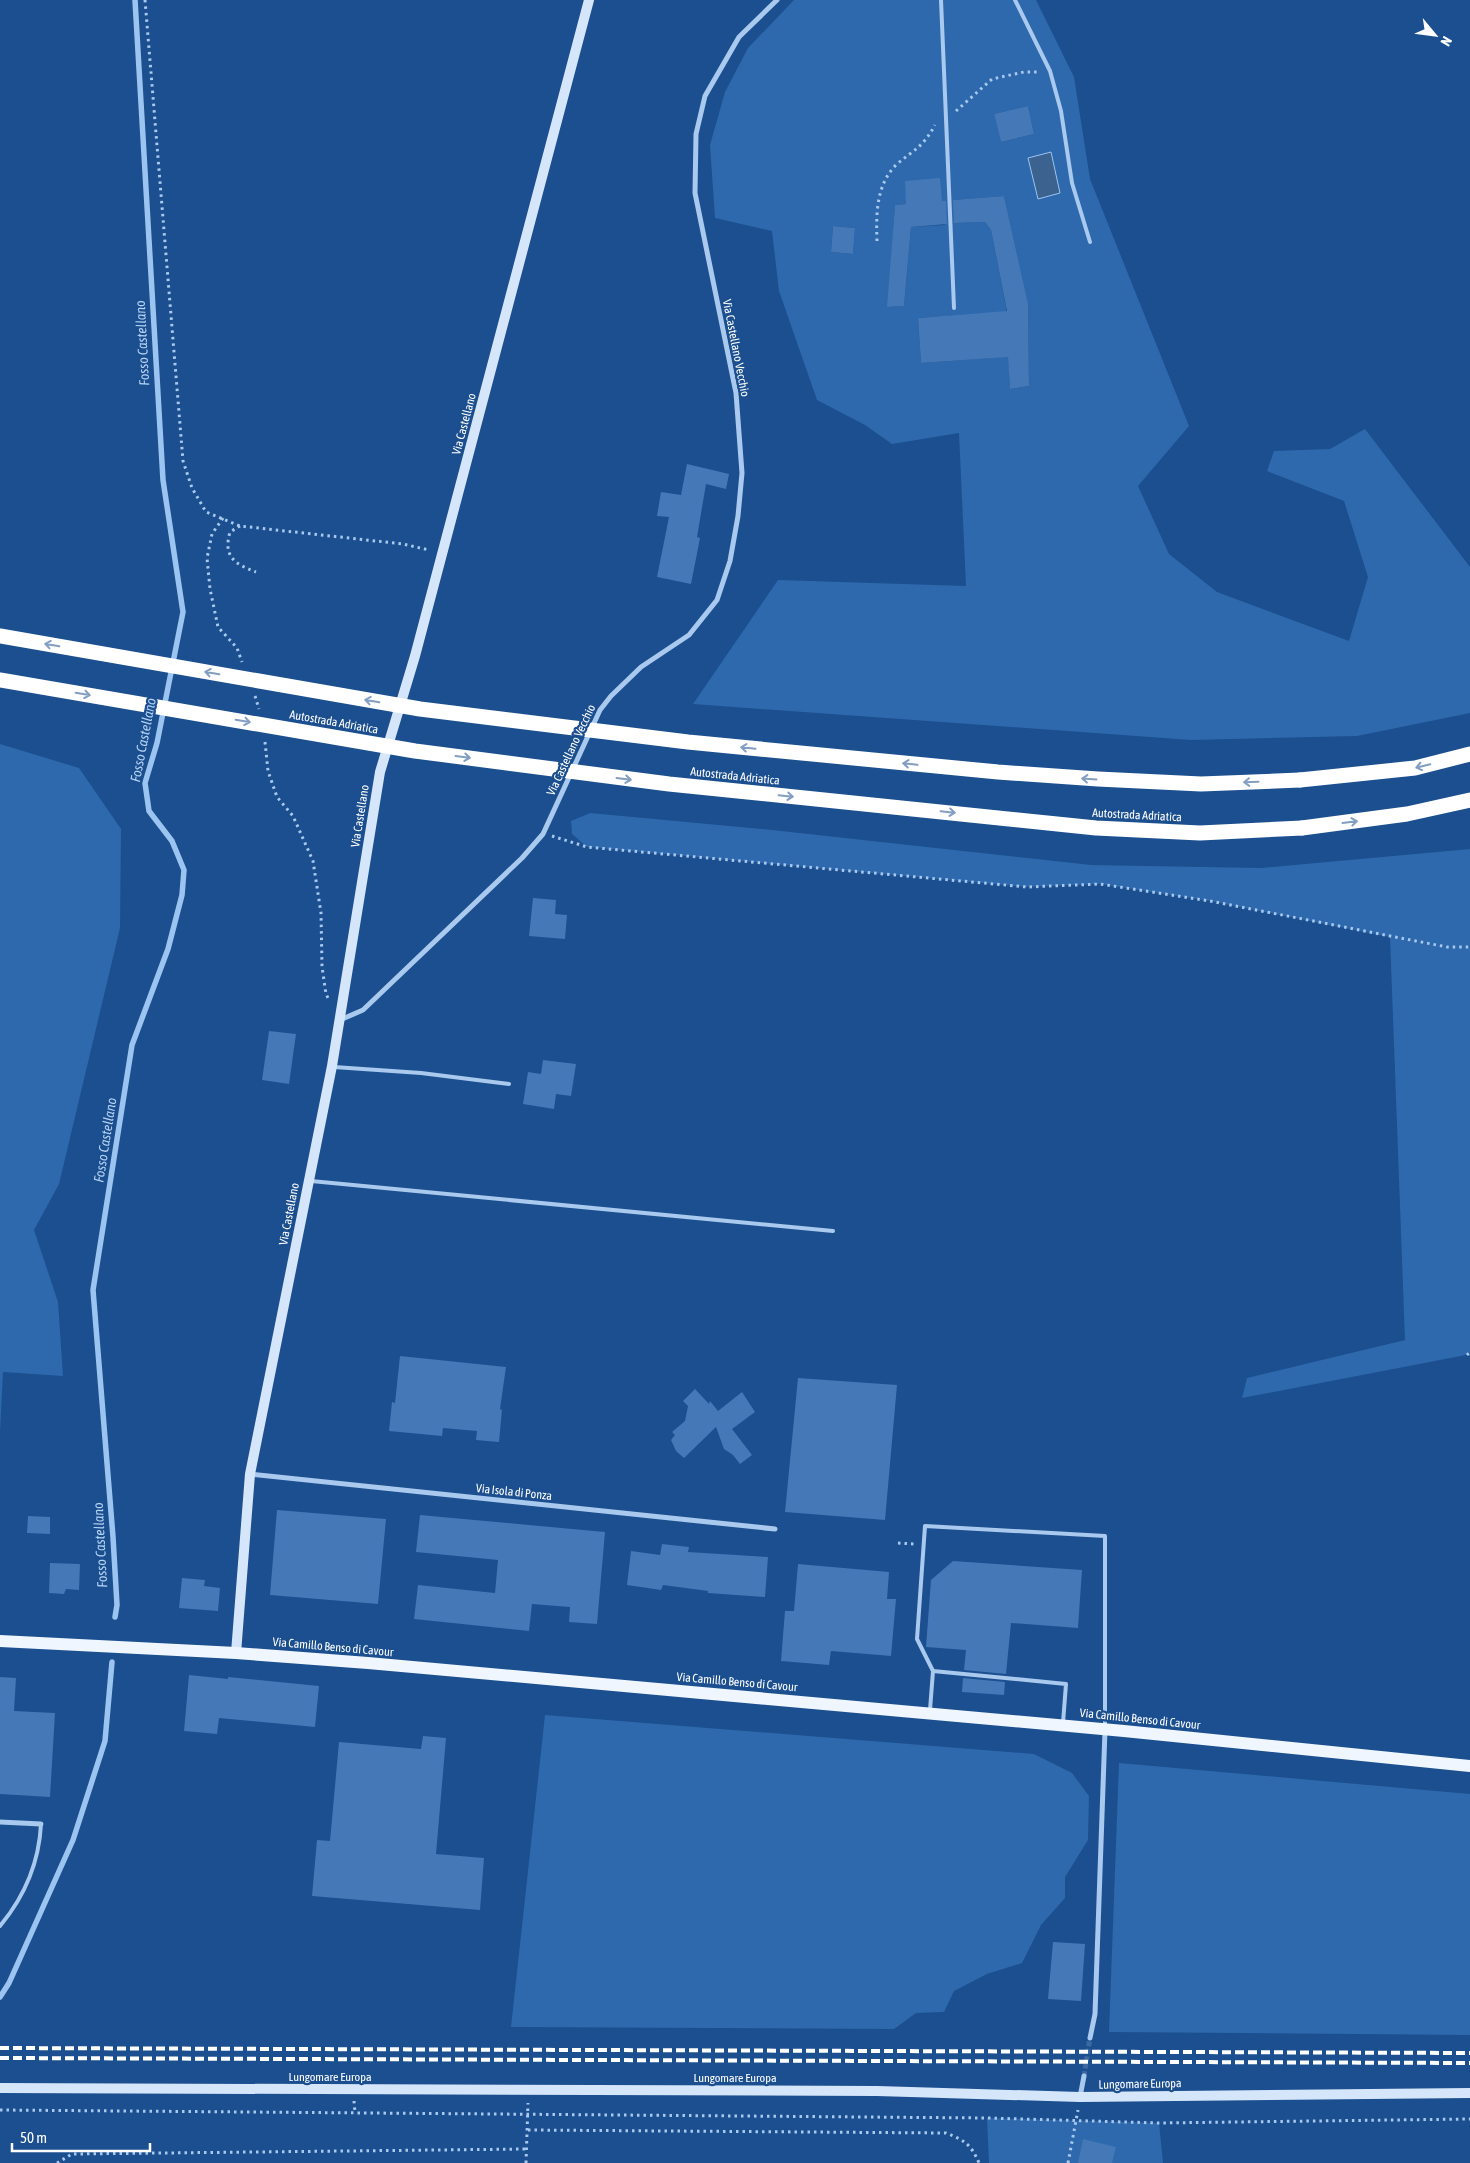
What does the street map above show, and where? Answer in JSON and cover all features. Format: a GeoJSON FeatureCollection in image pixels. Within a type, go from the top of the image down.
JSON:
{"type":"FeatureCollection","features":[{"type":"Feature","properties":{"kind":"highway"},"geometry":{"type":"LineString","coordinates":[[0,636],[420,710],[688,742],[998,772],[1200,784],[1300,780],[1415,768],[1470,754]]}},
{"type":"Feature","properties":{"kind":"highway","name":"Autostrada Adriatica"},"geometry":{"type":"LineString","coordinates":[[0,680],[415,751],[669,784],[1096,828],[1200,832],[1302,828],[1407,814],[1470,800]]}},
{"type":"Feature","properties":{"kind":"main road","name":"Via Camillo Benso di Cavour"},"geometry":{"type":"LineString","coordinates":[[0,1641],[236,1653],[1105,1729],[1470,1766]]}},
{"type":"Feature","properties":{"kind":"street","name":"Via Castellano"},"geometry":{"type":"LineString","coordinates":[[236,1653],[250,1474],[332,1066],[380,772],[423,628],[589,0]]}},
{"type":"Feature","properties":{"kind":"street","name":"Via Castellano Vecchio"},"geometry":{"type":"LineString","coordinates":[[340,1020],[364,1010],[522,858],[543,834],[600,710],[611,696],[641,667],[689,635],[717,600],[730,561],[738,516],[742,473],[736,393],[695,194],[696,134],[704,96],[738,37],[777,0]]}},
{"type":"Feature","properties":{"kind":"street","name":"Via Isola di Ponza"},"geometry":{"type":"LineString","coordinates":[[250,1474],[775,1529]]}},
{"type":"Feature","properties":{"kind":"street"},"geometry":{"type":"LineString","coordinates":[[1090,2038],[1095,2014],[1105,1729]]}},
{"type":"Feature","properties":{"kind":"street"},"geometry":{"type":"LineString","coordinates":[[0,1822],[41,1824]]}},
{"type":"Feature","properties":{"kind":"street"},"geometry":{"type":"LineString","coordinates":[[1080,2097],[1084,2076]]}},
{"type":"Feature","properties":{"kind":"street","name":"Lungomare Europa"},"geometry":{"type":"LineString","coordinates":[[0,2088],[877,2091],[1080,2097],[1470,2093]]}},
{"type":"Feature","properties":{"kind":"lane"},"geometry":{"type":"LineString","coordinates":[[941,0],[954,308]]}},
{"type":"Feature","properties":{"kind":"lane"},"geometry":{"type":"LineString","coordinates":[[1014,0],[1050,71],[1060,111],[1072,183],[1090,242]]}},
{"type":"Feature","properties":{"kind":"lane"},"geometry":{"type":"LineString","coordinates":[[332,1066],[421,1073],[509,1084]]}},
{"type":"Feature","properties":{"kind":"lane"},"geometry":{"type":"LineString","coordinates":[[309,1181],[834,1231]]}},
{"type":"Feature","properties":{"kind":"lane"},"geometry":{"type":"LineString","coordinates":[[929,1713],[933,1671],[917,1639],[925,1526],[1105,1536],[1105,1729]]}},
{"type":"Feature","properties":{"kind":"lane"},"geometry":{"type":"LineString","coordinates":[[933,1671],[1066,1684],[1063,1726]]}},
{"type":"Feature","properties":{"kind":"lane"},"geometry":{"type":"LineString","coordinates":[[0,1926],[17,1906],[32,1872],[40,1848],[41,1824]]}},
{"type":"Feature","properties":{"kind":"path"},"geometry":{"type":"LineString","coordinates":[[146,0],[183,461],[192,488],[206,512],[240,526],[415,547]]}},
{"type":"Feature","properties":{"kind":"path"},"geometry":{"type":"LineString","coordinates":[[223,518],[212,534],[207,558],[210,589],[218,627],[237,648],[243,665]]}},
{"type":"Feature","properties":{"kind":"path"},"geometry":{"type":"LineString","coordinates":[[240,526],[230,532],[226,545],[231,557],[240,566],[256,572]]}},
{"type":"Feature","properties":{"kind":"path"},"geometry":{"type":"LineString","coordinates":[[253,691],[261,718]]}},
{"type":"Feature","properties":{"kind":"path"},"geometry":{"type":"LineString","coordinates":[[264,737],[268,771],[277,797],[293,816],[313,861],[321,913],[322,967],[326,994],[340,1020]]}},
{"type":"Feature","properties":{"kind":"path"},"geometry":{"type":"LineString","coordinates":[[543,834],[587,847],[767,864],[1026,887],[1100,884],[1210,901],[1447,947],[1470,947]]}},
{"type":"Feature","properties":{"kind":"path"},"geometry":{"type":"LineString","coordinates":[[898,1542],[923,1545]]}},
{"type":"Feature","properties":{"kind":"path"},"geometry":{"type":"LineString","coordinates":[[526,2163],[529,2090]]}},
{"type":"Feature","properties":{"kind":"path"},"geometry":{"type":"LineString","coordinates":[[1068,2163],[1080,2097]]}},
{"type":"Feature","properties":{"kind":"path"},"geometry":{"type":"LineString","coordinates":[[0,2110],[978,2118],[1159,2123],[1470,2119]]}},
{"type":"Feature","properties":{"kind":"path"},"geometry":{"type":"LineString","coordinates":[[528,2130],[946,2133],[961,2139],[972,2148],[979,2163]]}},
{"type":"Feature","properties":{"kind":"path"},"geometry":{"type":"LineString","coordinates":[[57,2163],[72,2154],[527,2149]]}},
{"type":"Feature","properties":{"kind":"shaded area"},"geometry":{"type":"Polygon","coordinates":[[[794,0],[1036,0],[1074,77],[1090,179],[1189,426],[1138,486],[1169,554],[1217,592],[1349,641],[1368,577],[1344,501],[1267,471],[1274,451],[1330,449],[1365,429],[1470,567],[1470,713],[1357,736],[1191,740],[693,704],[778,580],[966,586],[959,433],[892,444],[865,425],[817,400],[779,291],[772,231],[715,218],[710,145],[725,92],[748,48],[794,0]],[[1028,106],[994,114],[1001,142],[1034,134],[1028,106]],[[1004,196],[955,200],[957,223],[985,222],[991,230],[1006,307],[1010,389],[1029,386],[1028,303],[1004,196]],[[942,201],[895,205],[888,307],[904,306],[911,227],[945,225],[942,201]],[[833,226],[831,252],[853,254],[855,228],[833,226]],[[987,313],[918,318],[921,363],[990,358],[987,313]]]}},
{"type":"Feature","properties":{"kind":"shaded area"},"geometry":{"type":"Polygon","coordinates":[[[1051,152],[1060,193],[1038,199],[1028,158],[1051,152]]]}},
{"type":"Feature","properties":{"kind":"shaded area"},"geometry":{"type":"Polygon","coordinates":[[[0,744],[79,768],[121,829],[120,928],[59,1184],[34,1230],[58,1302],[63,1376],[3,1372],[0,1432],[0,744]]]}},
{"type":"Feature","properties":{"kind":"shaded area"},"geometry":{"type":"Polygon","coordinates":[[[590,813],[772,830],[1091,865],[1261,868],[1470,849],[1470,1352],[1466,1355],[1242,1398],[1247,1378],[1405,1340],[1390,937],[1210,901],[1100,884],[1027,887],[587,847],[572,834],[571,821],[590,813]]]}},
{"type":"Feature","properties":{"kind":"shaded area"},"geometry":{"type":"Polygon","coordinates":[[[545,1715],[1034,1754],[1072,1773],[1089,1796],[1088,1840],[1065,1877],[1065,1898],[1041,1925],[1022,1963],[987,1974],[954,1991],[944,2012],[916,2013],[894,2029],[511,2027],[545,1715]]]}},
{"type":"Feature","properties":{"kind":"shaded area"},"geometry":{"type":"Polygon","coordinates":[[[1119,1763],[1470,1794],[1470,2035],[1109,2032],[1119,1763]]]}},
{"type":"Feature","properties":{"kind":"shaded area"},"geometry":{"type":"Polygon","coordinates":[[[987,2118],[1159,2123],[1163,2163],[989,2163],[987,2118]]]}},
{"type":"Feature","properties":{"kind":"building"},"geometry":{"type":"Polygon","coordinates":[[[1028,106],[1034,134],[1001,142],[994,114],[1028,106]]]}},
{"type":"Feature","properties":{"kind":"building"},"geometry":{"type":"Polygon","coordinates":[[[940,178],[942,201],[946,201],[947,224],[911,227],[904,306],[887,307],[895,205],[906,204],[905,181],[940,178]]]}},
{"type":"Feature","properties":{"kind":"building"},"geometry":{"type":"Polygon","coordinates":[[[1004,196],[1028,303],[1029,386],[1010,389],[1008,357],[921,363],[918,318],[1007,311],[991,230],[985,222],[954,223],[953,200],[1004,196]]]}},
{"type":"Feature","properties":{"kind":"building"},"geometry":{"type":"Polygon","coordinates":[[[833,226],[855,228],[853,254],[831,252],[833,226]]]}},
{"type":"Feature","properties":{"kind":"building"},"geometry":{"type":"Polygon","coordinates":[[[687,464],[729,474],[726,489],[706,484],[697,537],[700,538],[691,584],[657,577],[669,517],[657,516],[661,492],[681,495],[687,464]]]}},
{"type":"Feature","properties":{"kind":"building"},"geometry":{"type":"Polygon","coordinates":[[[533,898],[556,900],[555,914],[567,915],[565,939],[529,936],[533,898]]]}},
{"type":"Feature","properties":{"kind":"building"},"geometry":{"type":"Polygon","coordinates":[[[269,1031],[296,1034],[289,1084],[262,1080],[269,1031]]]}},
{"type":"Feature","properties":{"kind":"building"},"geometry":{"type":"Polygon","coordinates":[[[543,1060],[576,1064],[571,1096],[556,1094],[554,1109],[523,1104],[528,1072],[541,1074],[543,1060]]]}},
{"type":"Feature","properties":{"kind":"building"},"geometry":{"type":"Polygon","coordinates":[[[400,1356],[506,1367],[500,1409],[502,1410],[499,1442],[476,1440],[477,1431],[443,1428],[442,1436],[389,1431],[392,1402],[395,1403],[400,1356]]]}},
{"type":"Feature","properties":{"kind":"building"},"geometry":{"type":"Polygon","coordinates":[[[798,1378],[897,1385],[885,1520],[785,1512],[798,1378]]]}},
{"type":"Feature","properties":{"kind":"building"},"geometry":{"type":"Polygon","coordinates":[[[695,1389],[709,1404],[710,1401],[718,1411],[742,1392],[755,1412],[732,1429],[752,1455],[740,1464],[733,1455],[724,1449],[716,1427],[684,1458],[676,1451],[671,1440],[675,1435],[672,1432],[685,1421],[688,1406],[683,1401],[695,1389]]]}},
{"type":"Feature","properties":{"kind":"building"},"geometry":{"type":"Polygon","coordinates":[[[277,1510],[386,1519],[378,1604],[270,1595],[277,1510]]]}},
{"type":"Feature","properties":{"kind":"building"},"geometry":{"type":"Polygon","coordinates":[[[420,1515],[605,1532],[597,1624],[569,1622],[570,1607],[532,1604],[529,1631],[414,1619],[418,1585],[495,1593],[498,1560],[416,1552],[420,1515]]]}},
{"type":"Feature","properties":{"kind":"building"},"geometry":{"type":"Polygon","coordinates":[[[28,1516],[50,1517],[50,1534],[27,1533],[28,1516]]]}},
{"type":"Feature","properties":{"kind":"building"},"geometry":{"type":"Polygon","coordinates":[[[662,1544],[689,1547],[688,1552],[768,1557],[765,1597],[708,1593],[708,1591],[663,1585],[661,1590],[627,1585],[631,1551],[660,1555],[662,1544]]]}},
{"type":"Feature","properties":{"kind":"building"},"geometry":{"type":"Polygon","coordinates":[[[953,1561],[1082,1570],[1078,1628],[1011,1623],[1006,1674],[964,1670],[966,1650],[926,1647],[931,1580],[953,1561]]]}},
{"type":"Feature","properties":{"kind":"building"},"geometry":{"type":"Polygon","coordinates":[[[50,1563],[80,1564],[79,1590],[66,1589],[64,1594],[49,1593],[50,1563]]]}},
{"type":"Feature","properties":{"kind":"building"},"geometry":{"type":"Polygon","coordinates":[[[798,1564],[889,1572],[887,1599],[896,1599],[891,1656],[831,1651],[829,1665],[781,1661],[785,1611],[794,1611],[798,1564]]]}},
{"type":"Feature","properties":{"kind":"building"},"geometry":{"type":"Polygon","coordinates":[[[182,1578],[205,1580],[204,1586],[220,1588],[218,1611],[179,1608],[182,1578]]]}},
{"type":"Feature","properties":{"kind":"building"},"geometry":{"type":"Polygon","coordinates":[[[189,1675],[319,1686],[315,1727],[219,1718],[217,1734],[184,1731],[189,1675]]]}},
{"type":"Feature","properties":{"kind":"building"},"geometry":{"type":"Polygon","coordinates":[[[0,1677],[16,1678],[14,1711],[55,1713],[50,1797],[0,1794],[0,1677]]]}},
{"type":"Feature","properties":{"kind":"building"},"geometry":{"type":"Polygon","coordinates":[[[963,1678],[1005,1682],[1004,1695],[962,1692],[963,1678]]]}},
{"type":"Feature","properties":{"kind":"building"},"geometry":{"type":"Polygon","coordinates":[[[423,1736],[446,1738],[436,1854],[484,1858],[480,1910],[312,1896],[317,1840],[330,1841],[339,1742],[421,1749],[423,1736]]]}},
{"type":"Feature","properties":{"kind":"building"},"geometry":{"type":"Polygon","coordinates":[[[1053,1942],[1085,1944],[1081,2001],[1048,1999],[1053,1942]]]}},
{"type":"Feature","properties":{"kind":"building"},"geometry":{"type":"Polygon","coordinates":[[[1083,2139],[1116,2147],[1112,2163],[1078,2163],[1083,2139]]]}},
{"type":"Feature","properties":{"kind":"waterway","name":"Fosso Castellano"},"geometry":{"type":"LineString","coordinates":[[115,1617],[117,1605],[113,1537],[93,1290],[132,1045],[168,949],[182,895],[184,870],[172,841],[149,811],[145,783],[157,743],[183,612],[163,480],[135,0]]}},
{"type":"Feature","properties":{"kind":"waterway","name":"Fosso Castellano"},"geometry":{"type":"LineString","coordinates":[[0,1997],[9,1983],[73,1840],[105,1741],[112,1662]]}},
{"type":"Feature","properties":{"kind":"tunnel"},"geometry":{"type":"LineString","coordinates":[[1084,2076],[1090,2038]]}},
{"type":"Feature","properties":{"kind":"railway"},"geometry":{"type":"LineString","coordinates":[[0,2048],[1470,2053]]}},
{"type":"Feature","properties":{"kind":"railway"},"geometry":{"type":"LineString","coordinates":[[0,2058],[1470,2063]]}}]}
